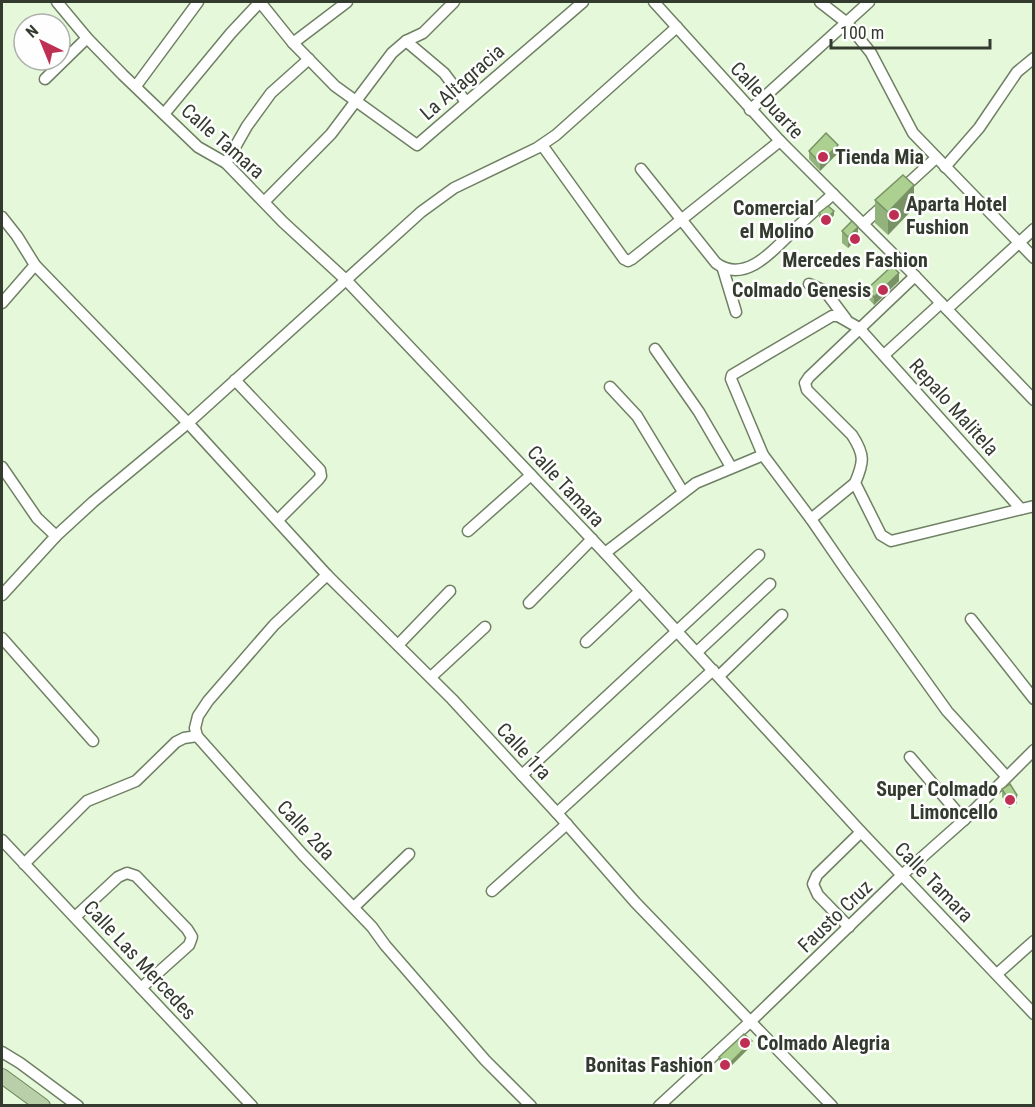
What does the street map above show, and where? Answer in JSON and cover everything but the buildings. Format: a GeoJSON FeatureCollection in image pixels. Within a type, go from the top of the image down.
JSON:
{"type":"FeatureCollection","features":[{"type":"Feature","properties":{"kind":"main road"},"geometry":{"type":"LineString","coordinates":[[2,1076],[42,1106]]}},
{"type":"Feature","properties":{"kind":"street","name":"Calle Tamara"},"geometry":{"type":"LineString","coordinates":[[57,2],[87,38],[198,147],[226,163],[347,280],[592,539],[861,832],[1032,1009]]}},
{"type":"Feature","properties":{"kind":"street"},"geometry":{"type":"LineString","coordinates":[[136,86],[198,2]]}},
{"type":"Feature","properties":{"kind":"street"},"geometry":{"type":"LineString","coordinates":[[164,114],[231,33],[260,2]]}},
{"type":"Feature","properties":{"kind":"street","name":"La Altagracia"},"geometry":{"type":"LineString","coordinates":[[260,2],[293,43],[335,86],[417,145],[583,2]]}},
{"type":"Feature","properties":{"kind":"street"},"geometry":{"type":"LineString","coordinates":[[293,43],[347,2]]}},
{"type":"Feature","properties":{"kind":"street"},"geometry":{"type":"LineString","coordinates":[[264,202],[331,134],[392,53],[406,41],[423,33],[454,2]]}},
{"type":"Feature","properties":{"kind":"street","name":"Calle Duarte"},"geometry":{"type":"LineString","coordinates":[[654,2],[750,110],[1034,400]]}},
{"type":"Feature","properties":{"kind":"street"},"geometry":{"type":"LineString","coordinates":[[820,2],[847,23],[871,53],[913,132],[1034,258]]}},
{"type":"Feature","properties":{"kind":"street"},"geometry":{"type":"LineString","coordinates":[[750,110],[869,2]]}},
{"type":"Feature","properties":{"kind":"street"},"geometry":{"type":"LineString","coordinates":[[2,595],[56,536],[93,502],[188,423],[421,212],[454,188],[542,145],[677,27]]}},
{"type":"Feature","properties":{"kind":"street"},"geometry":{"type":"LineString","coordinates":[[45,80],[87,38]]}},
{"type":"Feature","properties":{"kind":"street"},"geometry":{"type":"LineString","coordinates":[[406,41],[444,73],[466,102]]}},
{"type":"Feature","properties":{"kind":"street"},"geometry":{"type":"LineString","coordinates":[[945,167],[979,128],[1017,72],[1034,58]]}},
{"type":"Feature","properties":{"kind":"street"},"geometry":{"type":"LineString","coordinates":[[226,163],[247,126],[272,93],[309,59]]}},
{"type":"Feature","properties":{"kind":"street"},"geometry":{"type":"LineString","coordinates":[[542,145],[624,259],[628,261],[780,141]]}},
{"type":"Feature","properties":{"kind":"street"},"geometry":{"type":"LineString","coordinates":[[863,224],[936,158]]}},
{"type":"Feature","properties":{"kind":"street"},"geometry":{"type":"LineString","coordinates":[[641,169],[704,250],[723,268],[731,271],[753,265],[771,254],[833,194]]}},
{"type":"Feature","properties":{"kind":"street","name":"Calle 1ra"},"geometry":{"type":"LineString","coordinates":[[2,217],[35,265],[188,423],[327,575],[430,677],[557,813],[635,902],[828,1104]]}},
{"type":"Feature","properties":{"kind":"street"},"geometry":{"type":"LineString","coordinates":[[884,355],[1034,229]]}},
{"type":"Feature","properties":{"kind":"street"},"geometry":{"type":"LineString","coordinates":[[2,303],[35,265]]}},
{"type":"Feature","properties":{"kind":"street"},"geometry":{"type":"LineString","coordinates":[[723,268],[736,312]]}},
{"type":"Feature","properties":{"kind":"street"},"geometry":{"type":"LineString","coordinates":[[811,519],[855,483],[863,462],[862,452],[852,435],[807,390],[806,383],[809,377],[915,276]]}},
{"type":"Feature","properties":{"kind":"street"},"geometry":{"type":"LineString","coordinates":[[809,284],[825,291],[848,322]]}},
{"type":"Feature","properties":{"kind":"street"},"geometry":{"type":"LineString","coordinates":[[848,322],[838,316],[832,316],[732,375],[731,379],[763,455],[947,711],[1006,776]]}},
{"type":"Feature","properties":{"kind":"street","name":"Repalo Malitela"},"geometry":{"type":"LineString","coordinates":[[848,322],[859,328],[884,355],[1021,509]]}},
{"type":"Feature","properties":{"kind":"street"},"geometry":{"type":"LineString","coordinates":[[655,349],[699,412],[731,467]]}},
{"type":"Feature","properties":{"kind":"street"},"geometry":{"type":"LineString","coordinates":[[235,380],[320,470],[321,476],[318,480],[278,520]]}},
{"type":"Feature","properties":{"kind":"street"},"geometry":{"type":"LineString","coordinates":[[610,387],[637,416],[683,492]]}},
{"type":"Feature","properties":{"kind":"street"},"geometry":{"type":"LineString","coordinates":[[605,553],[683,492],[731,467],[763,455]]}},
{"type":"Feature","properties":{"kind":"street"},"geometry":{"type":"LineString","coordinates":[[2,467],[37,518],[56,536]]}},
{"type":"Feature","properties":{"kind":"street"},"geometry":{"type":"LineString","coordinates":[[468,531],[531,475]]}},
{"type":"Feature","properties":{"kind":"street"},"geometry":{"type":"LineString","coordinates":[[855,483],[881,535],[891,541],[1034,506]]}},
{"type":"Feature","properties":{"kind":"street"},"geometry":{"type":"LineString","coordinates":[[529,603],[592,539]]}},
{"type":"Feature","properties":{"kind":"street"},"geometry":{"type":"LineString","coordinates":[[522,775],[759,555]]}},
{"type":"Feature","properties":{"kind":"street"},"geometry":{"type":"LineString","coordinates":[[24,864],[87,801],[136,782],[176,742],[197,736],[195,728],[198,716],[208,701],[274,625],[327,575]]}},
{"type":"Feature","properties":{"kind":"street"},"geometry":{"type":"LineString","coordinates":[[697,652],[770,584]]}},
{"type":"Feature","properties":{"kind":"street"},"geometry":{"type":"LineString","coordinates":[[398,645],[450,591]]}},
{"type":"Feature","properties":{"kind":"street"},"geometry":{"type":"LineString","coordinates":[[586,642],[640,591]]}},
{"type":"Feature","properties":{"kind":"street"},"geometry":{"type":"LineString","coordinates":[[557,813],[782,615]]}},
{"type":"Feature","properties":{"kind":"street"},"geometry":{"type":"LineString","coordinates":[[972,619],[1034,699]]}},
{"type":"Feature","properties":{"kind":"street"},"geometry":{"type":"LineString","coordinates":[[430,677],[485,627]]}},
{"type":"Feature","properties":{"kind":"street"},"geometry":{"type":"LineString","coordinates":[[2,638],[93,741]]}},
{"type":"Feature","properties":{"kind":"street","name":"Calle 2da"},"geometry":{"type":"LineString","coordinates":[[197,736],[303,855],[354,907],[485,1060],[531,1106]]}},
{"type":"Feature","properties":{"kind":"street","name":"Fausto Cruz"},"geometry":{"type":"LineString","coordinates":[[659,1106],[902,875],[964,820],[1034,750]]}},
{"type":"Feature","properties":{"kind":"street"},"geometry":{"type":"LineString","coordinates":[[910,757],[964,820]]}},
{"type":"Feature","properties":{"kind":"street"},"geometry":{"type":"LineString","coordinates":[[492,891],[567,824]]}},
{"type":"Feature","properties":{"kind":"street"},"geometry":{"type":"LineString","coordinates":[[849,927],[818,895],[813,884],[817,875],[861,832]]}},
{"type":"Feature","properties":{"kind":"street","name":"Calle Las Mercedes"},"geometry":{"type":"LineString","coordinates":[[2,840],[252,1106]]}},
{"type":"Feature","properties":{"kind":"street"},"geometry":{"type":"LineString","coordinates":[[354,907],[409,854]]}},
{"type":"Feature","properties":{"kind":"street"},"geometry":{"type":"LineString","coordinates":[[75,916],[118,877],[127,873],[136,876],[187,929],[192,937],[189,945],[141,988]]}},
{"type":"Feature","properties":{"kind":"street"},"geometry":{"type":"LineString","coordinates":[[997,974],[1034,941]]}},
{"type":"Feature","properties":{"kind":"street"},"geometry":{"type":"LineString","coordinates":[[2,1052],[20,1062],[78,1106]]}},
{"type":"Feature","properties":{"kind":"place","name":"Tienda Mia"},"geometry":{"type":"Point","coordinates":[823,157]}},
{"type":"Feature","properties":{"kind":"place","name":"Aparta Hotel Fushion"},"geometry":{"type":"Point","coordinates":[894,215]}},
{"type":"Feature","properties":{"kind":"place","name":"Comercial el Molino"},"geometry":{"type":"Point","coordinates":[826,220]}},
{"type":"Feature","properties":{"kind":"place","name":"Mercedes Fashion"},"geometry":{"type":"Point","coordinates":[855,239]}},
{"type":"Feature","properties":{"kind":"place","name":"Colmado Genesis"},"geometry":{"type":"Point","coordinates":[883,290]}},
{"type":"Feature","properties":{"kind":"place","name":"Super Colmado Limoncello"},"geometry":{"type":"Point","coordinates":[1010,800]}},
{"type":"Feature","properties":{"kind":"place","name":"Colmado Alegria"},"geometry":{"type":"Point","coordinates":[745,1043]}},
{"type":"Feature","properties":{"kind":"place","name":"Bonitas Fashion"},"geometry":{"type":"Point","coordinates":[725,1065]}}]}
